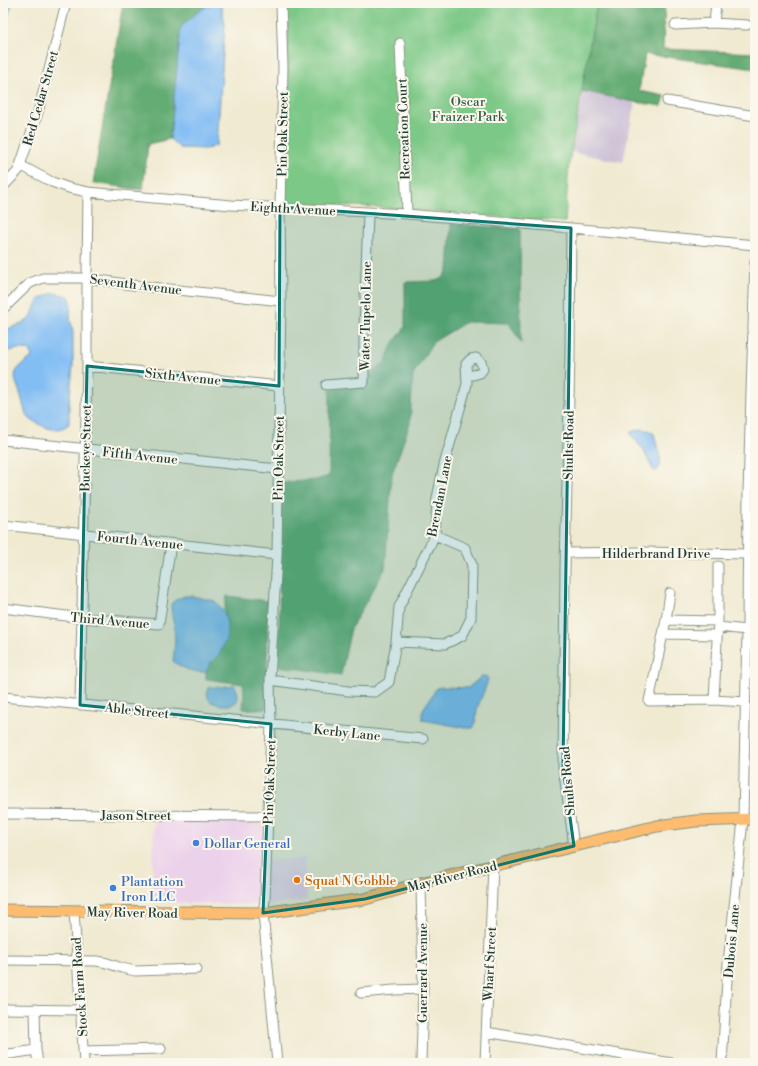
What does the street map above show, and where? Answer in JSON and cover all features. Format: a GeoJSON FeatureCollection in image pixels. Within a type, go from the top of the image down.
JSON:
{"type":"FeatureCollection","features":[{"type":"Feature","properties":{"kind":"main road","name":"May River Road"},"geometry":{"type":"LineString","coordinates":[[3,910],[263,913],[365,899],[421,883],[657,826],[696,821],[755,819]]}},
{"type":"Feature","properties":{"kind":"street","name":"Red Cedar Street"},"geometry":{"type":"LineString","coordinates":[[3,188],[18,171],[37,116],[66,3]]}},
{"type":"Feature","properties":{"kind":"street","name":"Pin Oak Street"},"geometry":{"type":"LineString","coordinates":[[277,1063],[263,913],[265,900],[268,816],[271,724],[270,680],[276,555],[278,469],[281,301],[280,207],[283,68],[281,3]]}},
{"type":"Feature","properties":{"kind":"street"},"geometry":{"type":"LineString","coordinates":[[714,23],[716,3]]}},
{"type":"Feature","properties":{"kind":"street"},"geometry":{"type":"LineString","coordinates":[[676,25],[714,23],[747,25]]}},
{"type":"Feature","properties":{"kind":"street","name":"Recreation Court"},"geometry":{"type":"LineString","coordinates":[[400,43],[407,214]]}},
{"type":"Feature","properties":{"kind":"street"},"geometry":{"type":"LineString","coordinates":[[667,101],[755,116]]}},
{"type":"Feature","properties":{"kind":"street","name":"Eighth Avenue"},"geometry":{"type":"LineString","coordinates":[[20,165],[52,182],[69,188],[88,192],[231,205],[407,214],[571,228]]}},
{"type":"Feature","properties":{"kind":"street","name":"Buckeye Street"},"geometry":{"type":"LineString","coordinates":[[80,704],[86,449],[88,192]]}},
{"type":"Feature","properties":{"kind":"street","name":"Water Tupelo Lane"},"geometry":{"type":"LineString","coordinates":[[326,385],[364,382],[368,213]]}},
{"type":"Feature","properties":{"kind":"street"},"geometry":{"type":"LineString","coordinates":[[571,228],[755,245]]}},
{"type":"Feature","properties":{"kind":"street","name":"Shults Road"},"geometry":{"type":"LineString","coordinates":[[571,228],[563,767],[574,846]]}},
{"type":"Feature","properties":{"kind":"street","name":"Dubois Lane"},"geometry":{"type":"LineString","coordinates":[[722,1063],[728,964],[743,820],[747,630],[751,572],[748,554],[755,260]]}},
{"type":"Feature","properties":{"kind":"street","name":"Seventh Avenue"},"geometry":{"type":"LineString","coordinates":[[3,309],[30,283],[43,278],[87,278],[281,301]]}},
{"type":"Feature","properties":{"kind":"street","name":"Sixth Avenue"},"geometry":{"type":"LineString","coordinates":[[87,366],[279,386]]}},
{"type":"Feature","properties":{"kind":"street","name":"Brendan Lane"},"geometry":{"type":"LineString","coordinates":[[270,680],[348,691],[375,692],[389,682],[396,642],[399,606],[435,535],[437,498],[441,478],[466,384],[467,375]]}},
{"type":"Feature","properties":{"kind":"street","name":"Fifth Avenue"},"geometry":{"type":"LineString","coordinates":[[3,440],[278,469]]}},
{"type":"Feature","properties":{"kind":"street","name":"Fourth Avenue"},"geometry":{"type":"LineString","coordinates":[[3,525],[276,555]]}},
{"type":"Feature","properties":{"kind":"street"},"geometry":{"type":"LineString","coordinates":[[396,642],[445,644],[462,636],[471,618],[472,565],[470,559],[465,548],[435,535]]}},
{"type":"Feature","properties":{"kind":"street","name":"Third Avenue"},"geometry":{"type":"LineString","coordinates":[[3,608],[82,618],[159,624],[172,544]]}},
{"type":"Feature","properties":{"kind":"street","name":"Hilderbrand Drive"},"geometry":{"type":"LineString","coordinates":[[565,553],[642,552],[748,554]]}},
{"type":"Feature","properties":{"kind":"street"},"geometry":{"type":"LineString","coordinates":[[714,700],[718,628],[718,566]]}},
{"type":"Feature","properties":{"kind":"street"},"geometry":{"type":"LineString","coordinates":[[670,593],[666,620],[649,701],[714,700],[745,702]]}},
{"type":"Feature","properties":{"kind":"street"},"geometry":{"type":"LineString","coordinates":[[666,620],[718,628],[747,630]]}},
{"type":"Feature","properties":{"kind":"street"},"geometry":{"type":"LineString","coordinates":[[663,634],[718,628]]}},
{"type":"Feature","properties":{"kind":"street","name":"Able Street"},"geometry":{"type":"LineString","coordinates":[[3,697],[271,724]]}},
{"type":"Feature","properties":{"kind":"street","name":"Kerby Lane"},"geometry":{"type":"LineString","coordinates":[[271,724],[423,740]]}},
{"type":"Feature","properties":{"kind":"street","name":"Jason Street"},"geometry":{"type":"LineString","coordinates":[[3,814],[268,816]]}},
{"type":"Feature","properties":{"kind":"street","name":"Wharf Street"},"geometry":{"type":"LineString","coordinates":[[486,1063],[493,866]]}},
{"type":"Feature","properties":{"kind":"street","name":"Guerrard Avenue"},"geometry":{"type":"LineString","coordinates":[[421,883],[423,989],[421,1063]]}},
{"type":"Feature","properties":{"kind":"street","name":"Stock Farm Road"},"geometry":{"type":"LineString","coordinates":[[74,911],[84,1063]]}},
{"type":"Feature","properties":{"kind":"street"},"geometry":{"type":"LineString","coordinates":[[3,960],[97,961],[135,971],[197,970]]}},
{"type":"Feature","properties":{"kind":"street"},"geometry":{"type":"LineString","coordinates":[[361,993],[423,989]]}},
{"type":"Feature","properties":{"kind":"street"},"geometry":{"type":"LineString","coordinates":[[3,1009],[80,1010]]}},
{"type":"Feature","properties":{"kind":"street"},"geometry":{"type":"LineString","coordinates":[[35,1009],[36,1050],[38,1063]]}},
{"type":"Feature","properties":{"kind":"street"},"geometry":{"type":"LineString","coordinates":[[486,1032],[672,1063]]}},
{"type":"Feature","properties":{"kind":"street"},"geometry":{"type":"LineString","coordinates":[[83,1051],[162,1049]]}},
{"type":"Feature","properties":{"kind":"street"},"geometry":{"type":"LineString","coordinates":[[3,1053],[10,1054],[36,1050]]}},
{"type":"Feature","properties":{"kind":"highlighted area"},"geometry":{"type":"Polygon","coordinates":[[[280,207],[571,228],[563,767],[574,846],[365,899],[263,913],[271,724],[80,705],[87,366],[279,386],[280,207]]]}},
{"type":"Feature","properties":{"kind":"shaded area"},"geometry":{"type":"Polygon","coordinates":[[[582,91],[635,102],[623,162],[571,152],[582,91]]]}},
{"type":"Feature","properties":{"kind":"shaded area"},"geometry":{"type":"Polygon","coordinates":[[[154,819],[264,824],[264,861],[306,858],[307,900],[269,905],[152,902],[154,819]]]}},
{"type":"Feature","properties":{"kind":"green space"},"geometry":{"type":"Polygon","coordinates":[[[123,3],[216,3],[181,27],[170,139],[148,144],[143,190],[93,183],[123,3]]]}},
{"type":"Feature","properties":{"kind":"green space","name":"Oscar Fraizer Park"},"geometry":{"type":"Polygon","coordinates":[[[287,3],[597,3],[569,163],[565,222],[376,207],[286,203],[288,61],[287,3]]]}},
{"type":"Feature","properties":{"kind":"green space"},"geometry":{"type":"Polygon","coordinates":[[[597,3],[665,3],[663,49],[755,53],[755,69],[645,54],[639,91],[665,96],[662,106],[582,91],[597,3]]]}},
{"type":"Feature","properties":{"kind":"green space"},"geometry":{"type":"Polygon","coordinates":[[[451,224],[520,229],[521,343],[509,323],[466,322],[432,343],[413,375],[410,423],[392,474],[385,569],[351,628],[341,675],[279,666],[280,483],[316,480],[329,476],[330,390],[367,385],[372,372],[385,362],[392,345],[405,327],[405,282],[435,281],[443,278],[448,270],[451,224]]]}},
{"type":"Feature","properties":{"kind":"green space"},"geometry":{"type":"Polygon","coordinates":[[[227,596],[268,601],[266,709],[243,709],[243,684],[206,679],[206,672],[210,663],[220,653],[227,624],[224,612],[227,596]]]}},
{"type":"Feature","properties":{"kind":"water"},"geometry":{"type":"Polygon","coordinates":[[[3,3],[12,3],[3,35],[3,3]]]}},
{"type":"Feature","properties":{"kind":"water"},"geometry":{"type":"Polygon","coordinates":[[[216,3],[221,4],[225,24],[217,145],[204,149],[180,148],[170,139],[181,27],[201,10],[216,3]]]}},
{"type":"Feature","properties":{"kind":"water"},"geometry":{"type":"Polygon","coordinates":[[[53,293],[68,296],[71,300],[70,318],[73,331],[73,365],[69,405],[69,424],[65,427],[56,429],[48,428],[31,420],[25,410],[15,380],[16,372],[32,357],[30,350],[18,349],[11,351],[3,349],[3,331],[29,319],[37,302],[43,297],[53,293]]]}},
{"type":"Feature","properties":{"kind":"water"},"geometry":{"type":"Polygon","coordinates":[[[642,429],[651,431],[654,434],[660,457],[660,466],[657,471],[653,470],[643,449],[631,435],[631,432],[642,429]]]}},
{"type":"Feature","properties":{"kind":"water"},"geometry":{"type":"Polygon","coordinates":[[[185,596],[215,601],[224,612],[227,624],[226,639],[220,653],[210,663],[206,672],[189,670],[173,661],[175,636],[171,604],[177,599],[185,596]]]}},
{"type":"Feature","properties":{"kind":"water"},"geometry":{"type":"Polygon","coordinates":[[[486,676],[488,679],[478,706],[473,728],[423,720],[423,710],[436,688],[468,688],[481,677],[486,676]]]}},
{"type":"Feature","properties":{"kind":"water"},"geometry":{"type":"Polygon","coordinates":[[[234,685],[238,695],[236,703],[231,705],[223,705],[211,702],[209,700],[207,691],[210,687],[234,685]]]}},
{"type":"Feature","properties":{"kind":"place","name":"Dollar General"},"geometry":{"type":"Point","coordinates":[196,843]}},
{"type":"Feature","properties":{"kind":"place","name":"Squat N Gobble"},"geometry":{"type":"Point","coordinates":[297,880]}},
{"type":"Feature","properties":{"kind":"place","name":"Plantation Iron LLC"},"geometry":{"type":"Point","coordinates":[113,888]}}]}
